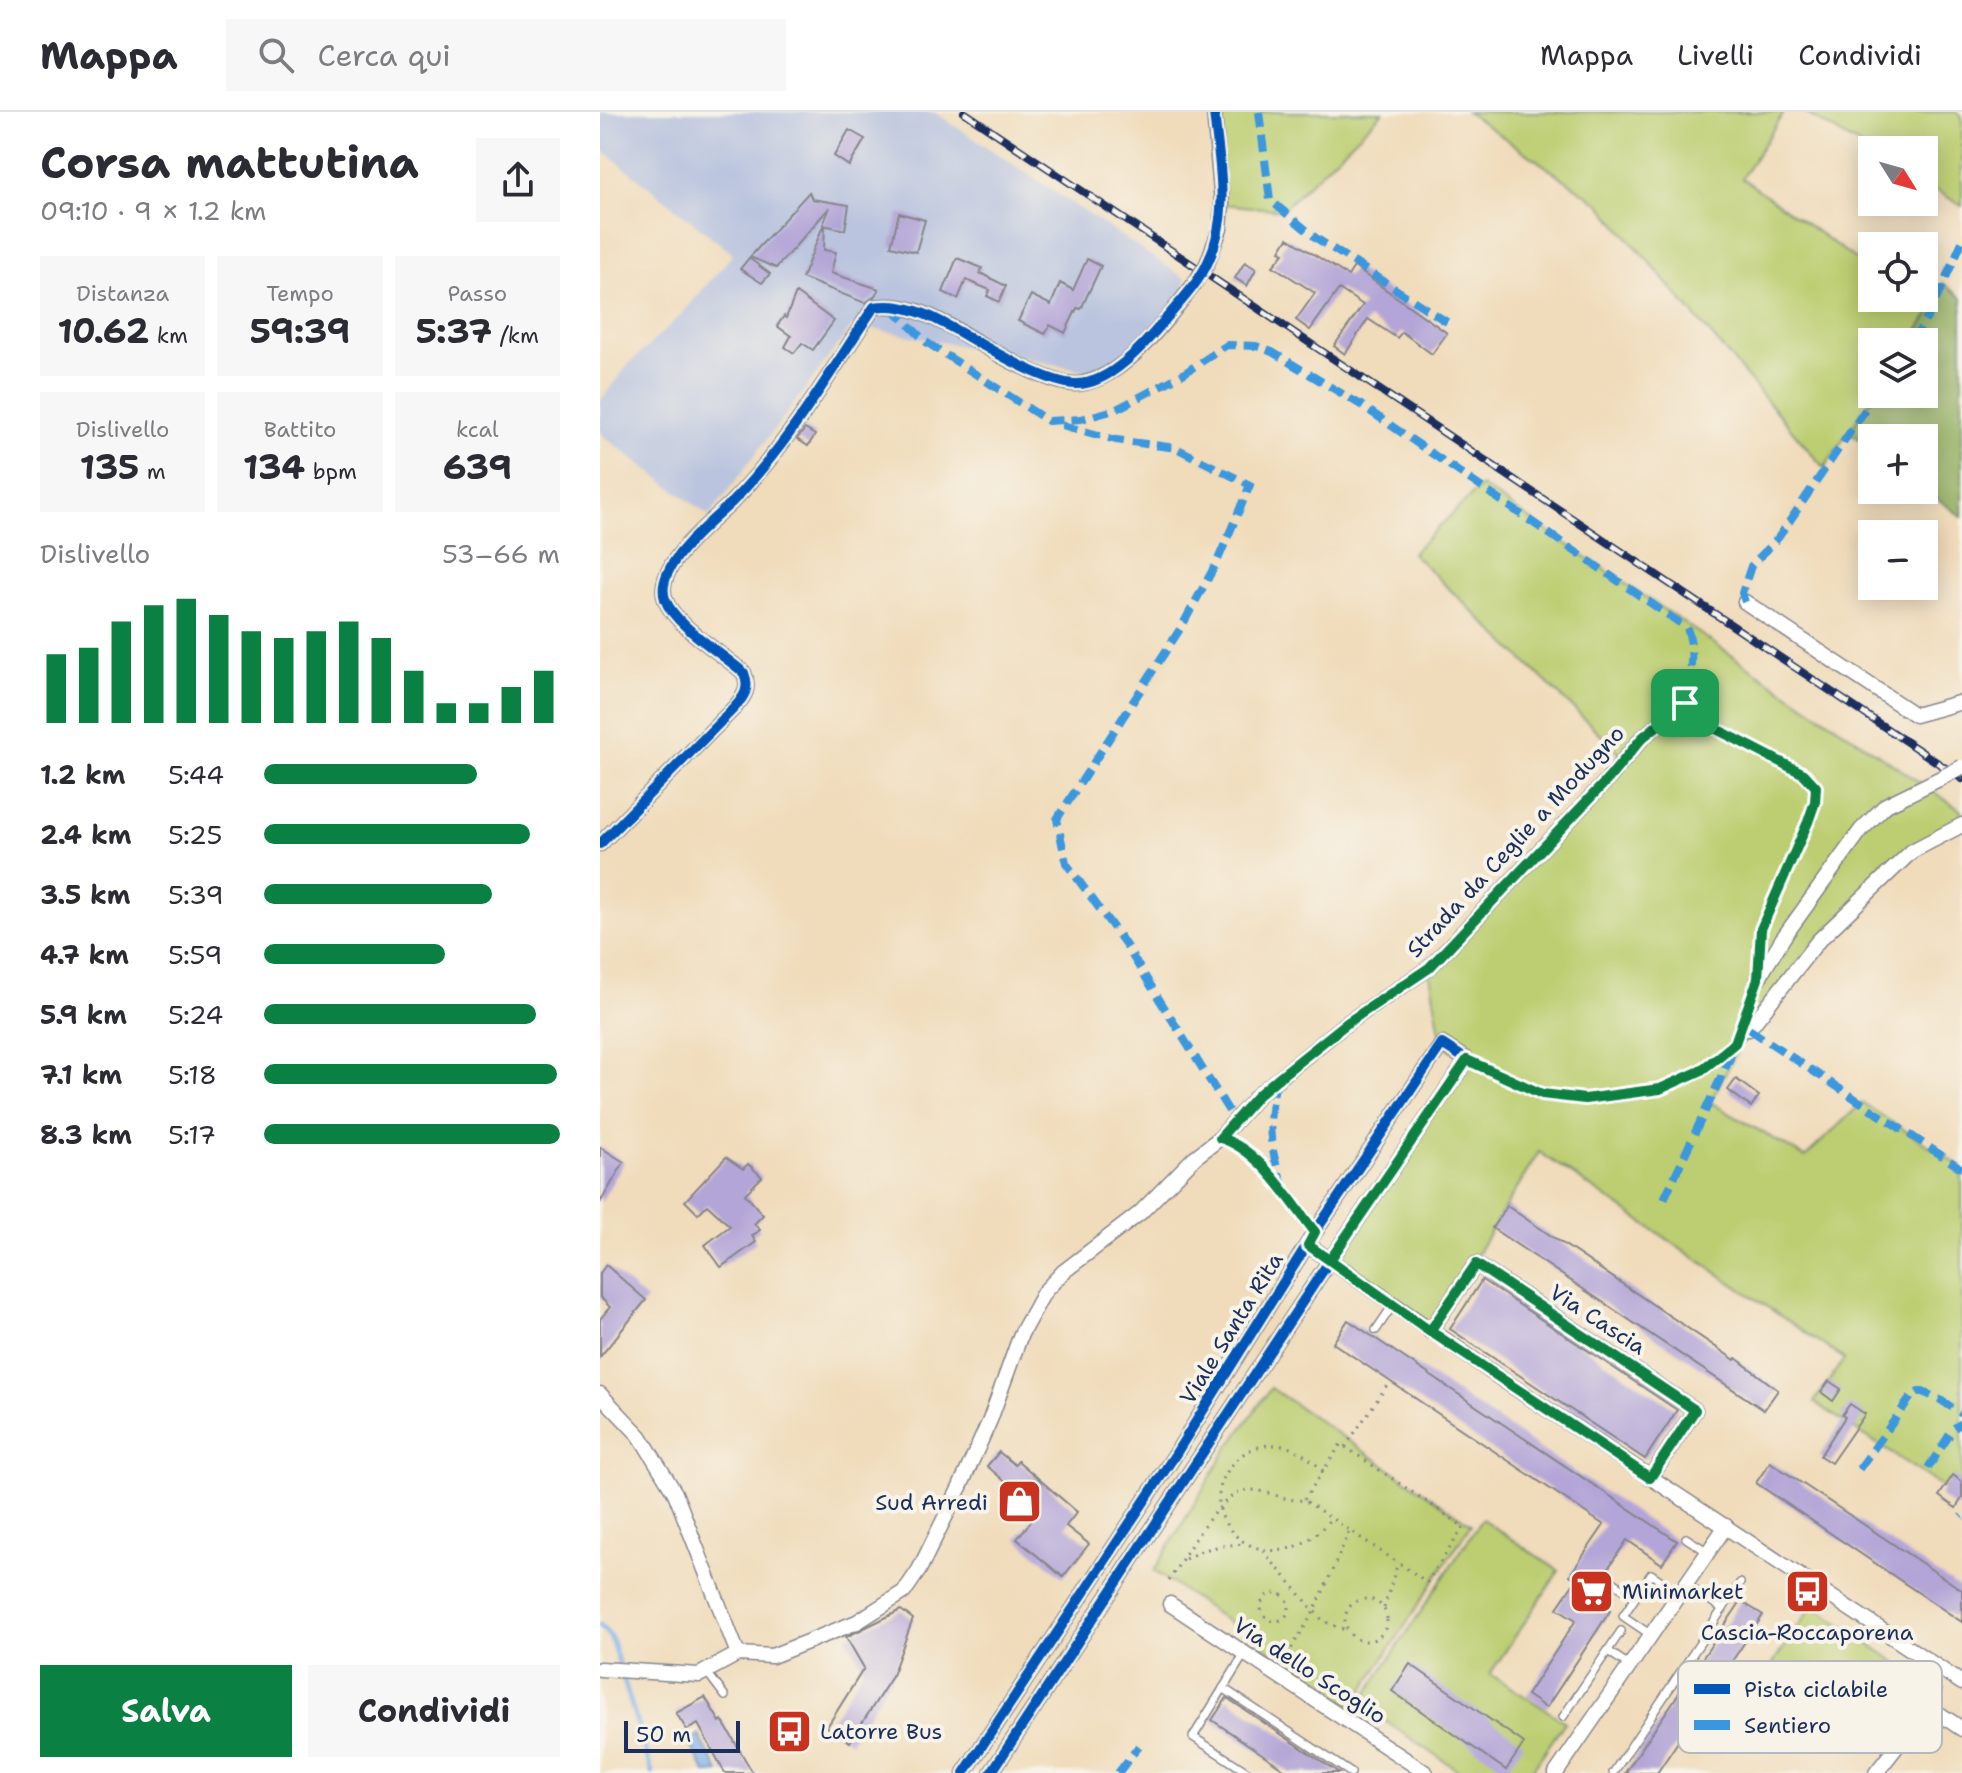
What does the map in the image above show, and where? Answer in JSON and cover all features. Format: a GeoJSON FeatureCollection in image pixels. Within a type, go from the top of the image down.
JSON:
{"type":"FeatureCollection","features":[{"type":"Feature","properties":{"kind":"street"},"geometry":{"type":"LineString","coordinates":[[600,844],[745,695],[748,683],[744,673],[675,615],[664,598],[664,581],[673,560],[743,490],[785,441],[874,307],[888,304],[929,315],[1031,370],[1077,384],[1110,373],[1145,344],[1193,286],[1207,264],[1220,229],[1222,204],[1214,112]]}},
{"type":"Feature","properties":{"kind":"street"},"geometry":{"type":"LineString","coordinates":[[1745,602],[1915,715],[1962,702]]}},
{"type":"Feature","properties":{"kind":"street","name":"Strada da Ceglie a Modugno"},"geometry":{"type":"LineString","coordinates":[[600,1669],[699,1675],[738,1654],[772,1656],[857,1622],[904,1592],[919,1570],[960,1487],[990,1420],[1021,1334],[1044,1292],[1063,1272],[1140,1213],[1277,1079],[1347,1023],[1429,968],[1609,778],[1642,738],[1685,703]]}},
{"type":"Feature","properties":{"kind":"street"},"geometry":{"type":"LineString","coordinates":[[1758,979],[1783,938],[1861,830],[1886,805],[1962,767]]}},
{"type":"Feature","properties":{"kind":"street"},"geometry":{"type":"LineString","coordinates":[[1749,1029],[1828,931],[1912,851],[1962,825]]}},
{"type":"Feature","properties":{"kind":"street","name":"Viale Santa Rita"},"geometry":{"type":"LineString","coordinates":[[964,1773],[1177,1453],[1311,1238],[1442,1044],[1467,1060],[1330,1260],[991,1773]]}},
{"type":"Feature","properties":{"kind":"street"},"geometry":{"type":"LineString","coordinates":[[1311,1238],[1330,1260],[1430,1331],[1929,1661]]}},
{"type":"Feature","properties":{"kind":"street","name":"Via Cascia"},"geometry":{"type":"LineString","coordinates":[[1430,1331],[1476,1264],[1615,1355],[1695,1410],[1650,1478]]}},
{"type":"Feature","properties":{"kind":"street"},"geometry":{"type":"LineString","coordinates":[[600,1394],[640,1436],[675,1493],[738,1654]]}},
{"type":"Feature","properties":{"kind":"street"},"geometry":{"type":"LineString","coordinates":[[1177,1453],[1195,1465]]}},
{"type":"Feature","properties":{"kind":"street"},"geometry":{"type":"LineString","coordinates":[[1556,1773],[1726,1526]]}},
{"type":"Feature","properties":{"kind":"street","name":"Via dello Scoglio"},"geometry":{"type":"LineString","coordinates":[[1170,1604],[1426,1773]]}},
{"type":"Feature","properties":{"kind":"street"},"geometry":{"type":"LineString","coordinates":[[1942,1670],[1962,1683]]}},
{"type":"Feature","properties":{"kind":"street"},"geometry":{"type":"LineString","coordinates":[[1942,1716],[1962,1729]]}},
{"type":"Feature","properties":{"kind":"street"},"geometry":{"type":"LineString","coordinates":[[1876,1773],[1892,1753]]}},
{"type":"Feature","properties":{"kind":"lane","name":"Strada da Ceglie a Modugno"},"geometry":{"type":"LineString","coordinates":[[1685,703],[1697,719],[1804,774],[1816,787],[1808,822],[1761,929],[1758,979]]}},
{"type":"Feature","properties":{"kind":"lane"},"geometry":{"type":"LineString","coordinates":[[1735,1043],[1758,979]]}},
{"type":"Feature","properties":{"kind":"lane"},"geometry":{"type":"LineString","coordinates":[[1467,1060],[1542,1094],[1585,1099],[1660,1089],[1700,1071],[1749,1029]]}},
{"type":"Feature","properties":{"kind":"lane"},"geometry":{"type":"LineString","coordinates":[[1220,1138],[1250,1152],[1311,1238]]}},
{"type":"Feature","properties":{"kind":"lane"},"geometry":{"type":"LineString","coordinates":[[1376,1330],[1393,1305]]}},
{"type":"Feature","properties":{"kind":"lane"},"geometry":{"type":"LineString","coordinates":[[1686,1538],[1708,1552]]}},
{"type":"Feature","properties":{"kind":"lane"},"geometry":{"type":"LineString","coordinates":[[1651,1635],[1623,1616],[1651,1574],[1723,1609]]}},
{"type":"Feature","properties":{"kind":"lane"},"geometry":{"type":"LineString","coordinates":[[1611,1580],[1635,1598]]}},
{"type":"Feature","properties":{"kind":"lane"},"geometry":{"type":"LineString","coordinates":[[1688,1661],[1740,1583]]}},
{"type":"Feature","properties":{"kind":"lane"},"geometry":{"type":"LineString","coordinates":[[1563,1717],[1621,1631]]}},
{"type":"Feature","properties":{"kind":"lane"},"geometry":{"type":"LineString","coordinates":[[1608,1651],[1630,1666]]}},
{"type":"Feature","properties":{"kind":"lane"},"geometry":{"type":"LineString","coordinates":[[1245,1653],[1193,1737],[1249,1773]]}},
{"type":"Feature","properties":{"kind":"lane"},"geometry":{"type":"LineString","coordinates":[[706,1671],[725,1696]]}},
{"type":"Feature","properties":{"kind":"lane"},"geometry":{"type":"LineString","coordinates":[[1613,1773],[1678,1676]]}},
{"type":"Feature","properties":{"kind":"lane"},"geometry":{"type":"LineString","coordinates":[[1223,1688],[1351,1773]]}},
{"type":"Feature","properties":{"kind":"path"},"geometry":{"type":"LineString","coordinates":[[1345,1447],[1390,1381]]}},
{"type":"Feature","properties":{"kind":"path"},"geometry":{"type":"LineString","coordinates":[[1323,1471],[1290,1446],[1272,1444],[1250,1449],[1236,1459],[1225,1474],[1220,1505],[1232,1532],[1246,1544],[1263,1551],[1297,1546],[1317,1535],[1331,1518]]}},
{"type":"Feature","properties":{"kind":"path"},"geometry":{"type":"LineString","coordinates":[[1169,1581],[1220,1505],[1246,1490],[1263,1491],[1289,1502],[1304,1500],[1427,1582],[1464,1527],[1341,1444],[1304,1500]]}},
{"type":"Feature","properties":{"kind":"path"},"geometry":{"type":"LineString","coordinates":[[1284,1660],[1315,1610],[1350,1530]]}},
{"type":"Feature","properties":{"kind":"path"},"geometry":{"type":"LineString","coordinates":[[1182,1561],[1204,1549],[1246,1544]]}},
{"type":"Feature","properties":{"kind":"path"},"geometry":{"type":"LineString","coordinates":[[1263,1551],[1323,1621],[1366,1642],[1380,1637],[1388,1622],[1384,1608],[1398,1562]]}},
{"type":"Feature","properties":{"kind":"path"},"geometry":{"type":"LineString","coordinates":[[1281,1595],[1288,1603],[1286,1614],[1277,1621],[1267,1619],[1261,1609],[1263,1600],[1271,1594],[1281,1595],[1292,1587]]}},
{"type":"Feature","properties":{"kind":"path"},"geometry":{"type":"LineString","coordinates":[[1347,1631],[1345,1616],[1357,1601],[1370,1599],[1384,1608]]}},
{"type":"Feature","properties":{"kind":"path"},"geometry":{"type":"LineString","coordinates":[[1942,1691],[1946,1694]]}},
{"type":"Feature","properties":{"kind":"shaded area"},"geometry":{"type":"Polygon","coordinates":[[[600,112],[934,112],[1186,279],[1178,321],[1093,372],[853,325],[709,516],[600,432],[600,401],[628,365],[682,314],[733,254],[600,148],[600,112]]]}},
{"type":"Feature","properties":{"kind":"green space"},"geometry":{"type":"Polygon","coordinates":[[[1216,112],[1383,112],[1282,210],[1222,204],[1216,112]]]}},
{"type":"Feature","properties":{"kind":"green space"},"geometry":{"type":"Polygon","coordinates":[[[1467,112],[1784,112],[1742,178],[1858,261],[1858,312],[1930,313],[1920,328],[1858,328],[1858,408],[1865,408],[1824,468],[1600,204],[1467,112]]]}},
{"type":"Feature","properties":{"kind":"green space"},"geometry":{"type":"Polygon","coordinates":[[[1804,112],[1956,112],[1962,116],[1962,206],[1938,191],[1938,136],[1858,136],[1858,145],[1804,112]]]}},
{"type":"Feature","properties":{"kind":"green space"},"geometry":{"type":"Polygon","coordinates":[[[1943,283],[1962,298],[1962,517],[1938,499],[1938,424],[1858,424],[1858,439],[1849,432],[1865,408],[1938,408],[1938,328],[1920,328],[1930,312],[1938,312],[1938,295],[1943,283]]]}},
{"type":"Feature","properties":{"kind":"green space"},"geometry":{"type":"Polygon","coordinates":[[[1481,486],[1962,811],[1962,825],[1912,851],[1818,941],[1749,1029],[1710,1102],[1805,1157],[1862,1103],[1962,1167],[1962,1500],[1814,1402],[1844,1359],[1539,1152],[1430,1331],[1330,1260],[1466,1060],[1442,1044],[1429,968],[1625,758],[1412,553],[1481,486]]]}},
{"type":"Feature","properties":{"kind":"green space"},"geometry":{"type":"Polygon","coordinates":[[[1271,1388],[1471,1524],[1352,1707],[1154,1571],[1226,1451],[1271,1388]]]}},
{"type":"Feature","properties":{"kind":"green space"},"geometry":{"type":"Polygon","coordinates":[[[1482,1519],[1559,1571],[1490,1674],[1565,1722],[1530,1773],[1462,1773],[1360,1704],[1482,1519]]]}},
{"type":"Feature","properties":{"kind":"green space"},"geometry":{"type":"Polygon","coordinates":[[[1813,1605],[1894,1661],[1775,1661],[1813,1605]]]}},
{"type":"Feature","properties":{"kind":"water"},"geometry":{"type":"Polygon","coordinates":[[[699,1735],[719,1772],[706,1773],[688,1741],[699,1735]]]}},
{"type":"Feature","properties":{"kind":"building"},"geometry":{"type":"Polygon","coordinates":[[[849,130],[865,139],[849,166],[834,156],[849,130]]]}},
{"type":"Feature","properties":{"kind":"building"},"geometry":{"type":"Polygon","coordinates":[[[809,192],[812,199],[849,205],[845,230],[823,225],[830,207],[776,268],[750,257],[809,192]]]}},
{"type":"Feature","properties":{"kind":"building"},"geometry":{"type":"Polygon","coordinates":[[[899,213],[925,220],[916,252],[891,246],[899,213]]]}},
{"type":"Feature","properties":{"kind":"building"},"geometry":{"type":"Polygon","coordinates":[[[823,226],[824,250],[836,252],[831,273],[879,289],[865,303],[802,278],[823,226]]]}},
{"type":"Feature","properties":{"kind":"building"},"geometry":{"type":"Polygon","coordinates":[[[1288,238],[1348,276],[1354,267],[1447,333],[1432,354],[1402,332],[1397,338],[1368,319],[1345,354],[1334,346],[1363,305],[1339,289],[1310,330],[1296,320],[1315,293],[1273,266],[1284,253],[1280,251],[1288,238]]]}},
{"type":"Feature","properties":{"kind":"building"},"geometry":{"type":"Polygon","coordinates":[[[749,258],[770,274],[762,283],[740,269],[749,258]]]}},
{"type":"Feature","properties":{"kind":"building"},"geometry":{"type":"Polygon","coordinates":[[[957,258],[982,268],[980,273],[1006,286],[999,302],[987,296],[990,290],[966,280],[958,299],[943,292],[957,258]]]}},
{"type":"Feature","properties":{"kind":"building"},"geometry":{"type":"Polygon","coordinates":[[[1087,259],[1101,266],[1081,309],[1077,308],[1065,333],[1050,325],[1045,334],[1018,321],[1031,295],[1051,305],[1060,283],[1073,290],[1087,259]]]}},
{"type":"Feature","properties":{"kind":"building"},"geometry":{"type":"Polygon","coordinates":[[[1245,262],[1256,269],[1247,286],[1235,278],[1245,262]]]}},
{"type":"Feature","properties":{"kind":"building"},"geometry":{"type":"Polygon","coordinates":[[[796,293],[834,321],[813,350],[802,343],[794,353],[785,347],[791,336],[777,326],[784,316],[786,318],[796,293]]]}},
{"type":"Feature","properties":{"kind":"building"},"geometry":{"type":"Polygon","coordinates":[[[805,429],[815,435],[808,446],[797,439],[805,429]]]}},
{"type":"Feature","properties":{"kind":"building"},"geometry":{"type":"Polygon","coordinates":[[[1736,1079],[1759,1096],[1751,1107],[1728,1090],[1736,1079]]]}},
{"type":"Feature","properties":{"kind":"building"},"geometry":{"type":"Polygon","coordinates":[[[600,1147],[624,1162],[600,1203],[600,1147]]]}},
{"type":"Feature","properties":{"kind":"building"},"geometry":{"type":"Polygon","coordinates":[[[726,1157],[743,1169],[748,1164],[762,1177],[745,1194],[763,1215],[754,1224],[760,1230],[752,1236],[756,1242],[721,1267],[705,1245],[730,1226],[707,1205],[698,1214],[685,1201],[726,1157]]]}},
{"type":"Feature","properties":{"kind":"building"},"geometry":{"type":"Polygon","coordinates":[[[1507,1206],[1736,1358],[1778,1390],[1764,1410],[1492,1228],[1507,1206]]]}},
{"type":"Feature","properties":{"kind":"building"},"geometry":{"type":"Polygon","coordinates":[[[606,1265],[646,1300],[600,1357],[600,1319],[610,1307],[600,1297],[600,1273],[606,1265]]]}},
{"type":"Feature","properties":{"kind":"building"},"geometry":{"type":"Polygon","coordinates":[[[1482,1280],[1677,1410],[1645,1459],[1450,1329],[1482,1280]]]}},
{"type":"Feature","properties":{"kind":"building"},"geometry":{"type":"Polygon","coordinates":[[[1348,1320],[1677,1541],[1662,1564],[1627,1540],[1589,1597],[1610,1611],[1546,1708],[1527,1695],[1576,1620],[1557,1608],[1576,1580],[1570,1575],[1604,1525],[1333,1343],[1348,1320]]]}},
{"type":"Feature","properties":{"kind":"building"},"geometry":{"type":"Polygon","coordinates":[[[1829,1381],[1841,1389],[1833,1401],[1821,1392],[1829,1381]]]}},
{"type":"Feature","properties":{"kind":"building"},"geometry":{"type":"Polygon","coordinates":[[[1850,1404],[1865,1414],[1831,1463],[1820,1456],[1850,1404]]]}},
{"type":"Feature","properties":{"kind":"building"},"geometry":{"type":"Polygon","coordinates":[[[999,1452],[1015,1465],[1018,1461],[1077,1512],[1066,1526],[1089,1544],[1063,1577],[1017,1539],[1039,1511],[987,1466],[999,1452]]]}},
{"type":"Feature","properties":{"kind":"building"},"geometry":{"type":"Polygon","coordinates":[[[1770,1462],[1962,1590],[1962,1622],[1756,1483],[1770,1462]]]}},
{"type":"Feature","properties":{"kind":"building"},"geometry":{"type":"Polygon","coordinates":[[[1953,1475],[1962,1482],[1962,1498],[1956,1508],[1939,1496],[1953,1475]]]}},
{"type":"Feature","properties":{"kind":"building"},"geometry":{"type":"Polygon","coordinates":[[[1741,1601],[1763,1615],[1732,1661],[1701,1661],[1741,1601]]]}},
{"type":"Feature","properties":{"kind":"building"},"geometry":{"type":"Polygon","coordinates":[[[901,1610],[913,1619],[891,1678],[850,1742],[827,1727],[864,1668],[846,1637],[901,1610]]]}},
{"type":"Feature","properties":{"kind":"building"},"geometry":{"type":"Polygon","coordinates":[[[1410,1664],[1524,1743],[1506,1770],[1392,1691],[1410,1664]]]}},
{"type":"Feature","properties":{"kind":"building"},"geometry":{"type":"Polygon","coordinates":[[[1678,1694],[1678,1742],[1657,1773],[1625,1773],[1678,1694]]]}},
{"type":"Feature","properties":{"kind":"building"},"geometry":{"type":"Polygon","coordinates":[[[705,1697],[753,1773],[725,1773],[698,1724],[687,1730],[676,1713],[705,1697]]]}},
{"type":"Feature","properties":{"kind":"building"},"geometry":{"type":"Polygon","coordinates":[[[1227,1698],[1339,1773],[1290,1773],[1212,1720],[1227,1698]]]}},
{"type":"Feature","properties":{"kind":"waterway"},"geometry":{"type":"LineString","coordinates":[[600,1625],[611,1638],[652,1773]]}},
{"type":"Feature","properties":{"kind":"railway"},"geometry":{"type":"LineString","coordinates":[[964,112],[1962,779]]}},
{"type":"Feature","properties":{"kind":"marked path"},"geometry":{"type":"LineString","coordinates":[[1259,112],[1270,200],[1316,238],[1450,324]]}},
{"type":"Feature","properties":{"kind":"marked path"},"geometry":{"type":"LineString","coordinates":[[1921,328],[1962,242]]}},
{"type":"Feature","properties":{"kind":"marked path"},"geometry":{"type":"LineString","coordinates":[[892,308],[926,342],[1048,421],[1081,419],[1115,410],[1183,374],[1227,345],[1256,346],[1272,352],[1361,405],[1687,628],[1691,656],[1685,703]]}},
{"type":"Feature","properties":{"kind":"marked path"},"geometry":{"type":"LineString","coordinates":[[1745,602],[1742,593],[1751,566],[1778,538],[1866,408]]}},
{"type":"Feature","properties":{"kind":"marked path"},"geometry":{"type":"LineString","coordinates":[[1062,425],[1116,440],[1176,448],[1250,485],[1217,562],[1182,626],[1057,819],[1066,863],[1123,941],[1235,1121]]}},
{"type":"Feature","properties":{"kind":"marked path"},"geometry":{"type":"LineString","coordinates":[[1749,1029],[1962,1169]]}},
{"type":"Feature","properties":{"kind":"marked path"},"geometry":{"type":"LineString","coordinates":[[1664,1199],[1735,1043]]}},
{"type":"Feature","properties":{"kind":"marked path"},"geometry":{"type":"LineString","coordinates":[[1277,1079],[1271,1112],[1271,1140],[1288,1199]]}},
{"type":"Feature","properties":{"kind":"marked path"},"geometry":{"type":"LineString","coordinates":[[1859,1469],[1911,1397],[1920,1391],[1962,1414]]}},
{"type":"Feature","properties":{"kind":"marked path"},"geometry":{"type":"LineString","coordinates":[[1928,1468],[1954,1428],[1962,1423]]}},
{"type":"Feature","properties":{"kind":"marked path"},"geometry":{"type":"LineString","coordinates":[[1118,1773],[1139,1746]]}},
{"type":"Feature","properties":{"kind":"cycle path"},"geometry":{"type":"LineString","coordinates":[[600,844],[734,708],[745,692],[747,683],[744,673],[688,629],[670,609],[664,586],[668,573],[686,546],[731,503],[771,457],[874,307],[895,306],[926,315],[1014,362],[1064,383],[1077,384],[1102,377],[1126,361],[1147,341],[1194,286],[1208,262],[1219,225],[1222,188],[1214,112]]}},
{"type":"Feature","properties":{"kind":"cycle path"},"geometry":{"type":"LineString","coordinates":[[964,1773],[1175,1455],[1315,1232],[1442,1044],[1467,1060],[1330,1260],[991,1773]]}},
{"type":"Feature","properties":{"kind":"place","name":"Sud Arredi"},"geometry":{"type":"Point","coordinates":[1019,1502]}},
{"type":"Feature","properties":{"kind":"place","name":"Minimarket"},"geometry":{"type":"Point","coordinates":[1591,1591]}},
{"type":"Feature","properties":{"kind":"place","name":"Cascia-Roccaporena"},"geometry":{"type":"Point","coordinates":[1807,1591]}},
{"type":"Feature","properties":{"kind":"place","name":"Latorre Bus"},"geometry":{"type":"Point","coordinates":[789,1731]}},
{"type":"Feature","properties":{"kind":"route"},"geometry":{"type":"LineString","coordinates":[[1685,703],[1642,738],[1609,778],[1429,968],[1347,1023],[1277,1079],[1258,1095],[1220,1138],[1250,1152],[1315,1232],[1308,1245],[1330,1260],[1430,1331],[1650,1478],[1695,1410],[1628,1364],[1476,1264],[1430,1331],[1393,1305],[1330,1260],[1467,1060],[1542,1094],[1585,1099],[1660,1089],[1700,1071],[1735,1043],[1758,979],[1761,929],[1808,822],[1816,787],[1804,774],[1697,719],[1685,703]]}}]}
